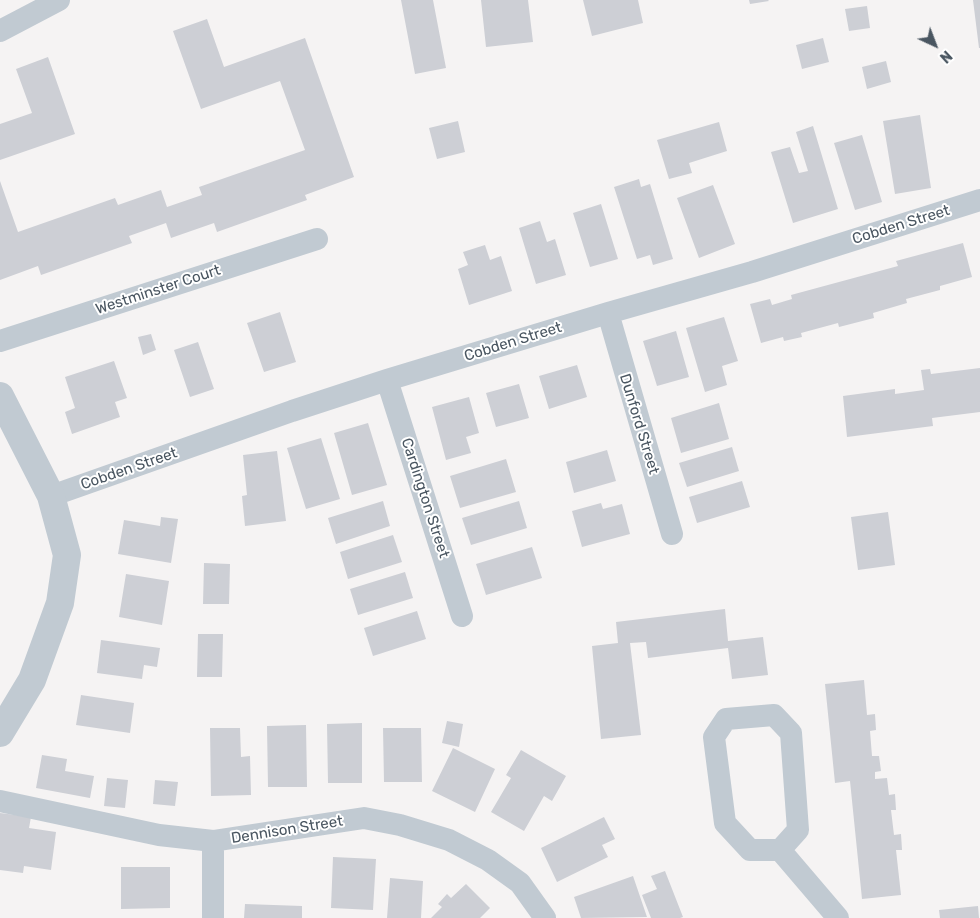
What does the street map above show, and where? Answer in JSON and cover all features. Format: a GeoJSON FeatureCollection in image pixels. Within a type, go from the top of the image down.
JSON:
{"type":"FeatureCollection","features":[{"type":"Feature","properties":{"kind":"street"},"geometry":{"type":"LineString","coordinates":[[0,31],[58,0]]}},
{"type":"Feature","properties":{"kind":"street","name":"Cobden Street"},"geometry":{"type":"LineString","coordinates":[[51,496],[282,414],[387,380],[608,313],[752,272],[980,200]]}},
{"type":"Feature","properties":{"kind":"street","name":"Westminster Court"},"geometry":{"type":"LineString","coordinates":[[0,341],[317,239]]}},
{"type":"Feature","properties":{"kind":"street","name":"Dunford Street"},"geometry":{"type":"LineString","coordinates":[[608,313],[672,534]]}},
{"type":"Feature","properties":{"kind":"street","name":"Cardington Street"},"geometry":{"type":"LineString","coordinates":[[387,380],[462,616]]}},
{"type":"Feature","properties":{"kind":"street"},"geometry":{"type":"LineString","coordinates":[[0,396],[51,496],[67,555],[60,603],[32,680],[0,733]]}},
{"type":"Feature","properties":{"kind":"street"},"geometry":{"type":"LineString","coordinates":[[780,850],[798,830],[791,733],[774,715],[726,719],[714,736],[725,823],[750,850],[780,850],[838,918]]}},
{"type":"Feature","properties":{"kind":"street","name":"Dennison Street"},"geometry":{"type":"LineString","coordinates":[[0,800],[160,835],[213,841],[364,818],[450,840],[488,860],[520,883],[545,918]]}},
{"type":"Feature","properties":{"kind":"street"},"geometry":{"type":"LineString","coordinates":[[213,841],[213,918]]}},
{"type":"Feature","properties":{"kind":"building"},"geometry":{"type":"Polygon","coordinates":[[[401,0],[433,0],[446,68],[415,74],[401,0]]]}},
{"type":"Feature","properties":{"kind":"building"},"geometry":{"type":"Polygon","coordinates":[[[481,0],[528,0],[533,42],[486,47],[481,0]]]}},
{"type":"Feature","properties":{"kind":"building"},"geometry":{"type":"Polygon","coordinates":[[[583,0],[638,0],[643,23],[592,36],[583,0]]]}},
{"type":"Feature","properties":{"kind":"building"},"geometry":{"type":"Polygon","coordinates":[[[749,0],[768,0],[769,1],[750,4],[749,0]]]}},
{"type":"Feature","properties":{"kind":"building"},"geometry":{"type":"Polygon","coordinates":[[[973,0],[980,0],[980,48],[979,48],[973,0]]]}},
{"type":"Feature","properties":{"kind":"building"},"geometry":{"type":"Polygon","coordinates":[[[867,6],[870,28],[849,31],[845,9],[867,6]]]}},
{"type":"Feature","properties":{"kind":"building"},"geometry":{"type":"Polygon","coordinates":[[[207,19],[224,67],[305,38],[354,177],[305,195],[307,200],[217,232],[214,223],[171,238],[166,223],[129,236],[132,243],[41,275],[38,266],[0,280],[0,181],[18,232],[115,198],[118,205],[161,190],[167,207],[202,195],[199,187],[305,150],[280,81],[201,109],[173,31],[207,19]]]}},
{"type":"Feature","properties":{"kind":"building"},"geometry":{"type":"Polygon","coordinates":[[[823,38],[829,62],[802,69],[796,45],[823,38]]]}},
{"type":"Feature","properties":{"kind":"building"},"geometry":{"type":"Polygon","coordinates":[[[48,57],[75,134],[0,160],[0,124],[32,113],[16,69],[48,57]]]}},
{"type":"Feature","properties":{"kind":"building"},"geometry":{"type":"Polygon","coordinates":[[[886,61],[891,82],[867,89],[862,67],[886,61]]]}},
{"type":"Feature","properties":{"kind":"building"},"geometry":{"type":"Polygon","coordinates":[[[920,115],[931,188],[895,194],[883,121],[920,115]]]}},
{"type":"Feature","properties":{"kind":"building"},"geometry":{"type":"Polygon","coordinates":[[[458,121],[465,152],[437,159],[429,128],[458,121]]]}},
{"type":"Feature","properties":{"kind":"building"},"geometry":{"type":"Polygon","coordinates":[[[719,122],[727,151],[689,163],[692,173],[669,179],[657,140],[719,122]]]}},
{"type":"Feature","properties":{"kind":"building"},"geometry":{"type":"Polygon","coordinates":[[[813,126],[838,209],[793,223],[771,152],[790,147],[799,173],[808,171],[796,132],[813,126]]]}},
{"type":"Feature","properties":{"kind":"building"},"geometry":{"type":"Polygon","coordinates":[[[862,135],[882,202],[855,210],[834,143],[862,135]]]}},
{"type":"Feature","properties":{"kind":"building"},"geometry":{"type":"Polygon","coordinates":[[[639,179],[641,187],[650,184],[673,259],[653,265],[650,255],[637,259],[614,187],[639,179]]]}},
{"type":"Feature","properties":{"kind":"building"},"geometry":{"type":"Polygon","coordinates":[[[713,185],[735,244],[699,258],[677,198],[713,185]]]}},
{"type":"Feature","properties":{"kind":"building"},"geometry":{"type":"Polygon","coordinates":[[[601,204],[618,259],[590,267],[573,213],[601,204]]]}},
{"type":"Feature","properties":{"kind":"building"},"geometry":{"type":"Polygon","coordinates":[[[540,221],[547,242],[555,239],[566,275],[536,284],[519,228],[540,221]]]}},
{"type":"Feature","properties":{"kind":"building"},"geometry":{"type":"Polygon","coordinates":[[[963,243],[972,277],[940,286],[940,290],[906,299],[907,303],[873,313],[874,318],[839,327],[838,323],[801,333],[802,337],[784,341],[783,337],[761,343],[750,304],[770,299],[772,305],[792,299],[791,295],[898,266],[896,261],[963,243]]]}},
{"type":"Feature","properties":{"kind":"building"},"geometry":{"type":"Polygon","coordinates":[[[485,245],[490,260],[501,256],[512,291],[469,305],[458,269],[468,265],[463,252],[485,245]]]}},
{"type":"Feature","properties":{"kind":"building"},"geometry":{"type":"Polygon","coordinates":[[[280,312],[296,362],[264,372],[247,323],[280,312]]]}},
{"type":"Feature","properties":{"kind":"building"},"geometry":{"type":"Polygon","coordinates":[[[724,317],[738,361],[722,366],[727,385],[705,392],[686,328],[724,317]]]}},
{"type":"Feature","properties":{"kind":"building"},"geometry":{"type":"Polygon","coordinates":[[[676,331],[689,377],[657,386],[643,341],[676,331]]]}},
{"type":"Feature","properties":{"kind":"building"},"geometry":{"type":"Polygon","coordinates":[[[151,334],[156,350],[143,355],[138,337],[151,334]]]}},
{"type":"Feature","properties":{"kind":"building"},"geometry":{"type":"Polygon","coordinates":[[[198,342],[214,389],[190,397],[174,350],[198,342]]]}},
{"type":"Feature","properties":{"kind":"building"},"geometry":{"type":"Polygon","coordinates":[[[114,361],[127,398],[115,402],[120,417],[72,434],[65,412],[75,408],[65,377],[114,361]]]}},
{"type":"Feature","properties":{"kind":"building"},"geometry":{"type":"Polygon","coordinates":[[[577,365],[587,397],[549,409],[539,376],[577,365]]]}},
{"type":"Feature","properties":{"kind":"building"},"geometry":{"type":"Polygon","coordinates":[[[980,368],[980,412],[932,418],[933,426],[847,437],[843,396],[895,389],[895,394],[924,390],[921,370],[930,369],[931,374],[980,368]]]}},
{"type":"Feature","properties":{"kind":"building"},"geometry":{"type":"Polygon","coordinates":[[[519,384],[529,418],[496,427],[486,393],[519,384]]]}},
{"type":"Feature","properties":{"kind":"building"},"geometry":{"type":"Polygon","coordinates":[[[469,397],[479,433],[466,437],[471,453],[446,460],[432,407],[469,397]]]}},
{"type":"Feature","properties":{"kind":"building"},"geometry":{"type":"Polygon","coordinates":[[[719,403],[729,439],[681,453],[671,418],[719,403]]]}},
{"type":"Feature","properties":{"kind":"building"},"geometry":{"type":"Polygon","coordinates":[[[368,423],[387,485],[352,495],[334,433],[368,423]]]}},
{"type":"Feature","properties":{"kind":"building"},"geometry":{"type":"Polygon","coordinates":[[[321,438],[340,499],[306,509],[287,448],[321,438]]]}},
{"type":"Feature","properties":{"kind":"building"},"geometry":{"type":"Polygon","coordinates":[[[732,447],[739,471],[687,487],[679,463],[732,447]]]}},
{"type":"Feature","properties":{"kind":"building"},"geometry":{"type":"Polygon","coordinates":[[[607,450],[616,481],[574,493],[566,462],[607,450]]]}},
{"type":"Feature","properties":{"kind":"building"},"geometry":{"type":"Polygon","coordinates":[[[277,451],[286,521],[245,526],[242,496],[247,495],[243,455],[277,451]]]}},
{"type":"Feature","properties":{"kind":"building"},"geometry":{"type":"Polygon","coordinates":[[[506,459],[516,492],[460,508],[450,476],[506,459]]]}},
{"type":"Feature","properties":{"kind":"building"},"geometry":{"type":"Polygon","coordinates":[[[742,481],[750,507],[697,523],[689,497],[742,481]]]}},
{"type":"Feature","properties":{"kind":"building"},"geometry":{"type":"Polygon","coordinates":[[[383,501],[390,526],[336,544],[328,518],[383,501]]]}},
{"type":"Feature","properties":{"kind":"building"},"geometry":{"type":"Polygon","coordinates":[[[519,501],[527,528],[471,545],[462,518],[519,501]]]}},
{"type":"Feature","properties":{"kind":"building"},"geometry":{"type":"Polygon","coordinates":[[[601,503],[603,509],[622,504],[630,534],[582,547],[572,511],[601,503]]]}},
{"type":"Feature","properties":{"kind":"building"},"geometry":{"type":"Polygon","coordinates":[[[888,512],[895,565],[858,570],[851,517],[888,512]]]}},
{"type":"Feature","properties":{"kind":"building"},"geometry":{"type":"Polygon","coordinates":[[[161,517],[178,519],[171,563],[118,554],[124,520],[160,526],[161,517]]]}},
{"type":"Feature","properties":{"kind":"building"},"geometry":{"type":"Polygon","coordinates":[[[393,535],[402,562],[348,579],[340,552],[393,535]]]}},
{"type":"Feature","properties":{"kind":"building"},"geometry":{"type":"Polygon","coordinates":[[[532,547],[542,578],[486,595],[476,564],[532,547]]]}},
{"type":"Feature","properties":{"kind":"building"},"geometry":{"type":"Polygon","coordinates":[[[204,563],[230,564],[229,604],[203,604],[204,563]]]}},
{"type":"Feature","properties":{"kind":"building"},"geometry":{"type":"Polygon","coordinates":[[[405,572],[413,598],[358,615],[350,589],[405,572]]]}},
{"type":"Feature","properties":{"kind":"building"},"geometry":{"type":"Polygon","coordinates":[[[126,574],[169,581],[162,625],[119,617],[126,574]]]}},
{"type":"Feature","properties":{"kind":"building"},"geometry":{"type":"Polygon","coordinates":[[[725,609],[728,641],[763,637],[768,675],[732,679],[728,648],[648,658],[646,642],[630,643],[641,735],[601,739],[592,646],[618,643],[616,622],[725,609]]]}},
{"type":"Feature","properties":{"kind":"building"},"geometry":{"type":"Polygon","coordinates":[[[417,611],[426,639],[373,656],[364,628],[417,611]]]}},
{"type":"Feature","properties":{"kind":"building"},"geometry":{"type":"Polygon","coordinates":[[[198,634],[223,634],[222,677],[197,677],[198,634]]]}},
{"type":"Feature","properties":{"kind":"building"},"geometry":{"type":"Polygon","coordinates":[[[101,640],[160,648],[157,667],[144,665],[142,679],[97,673],[101,640]]]}},
{"type":"Feature","properties":{"kind":"building"},"geometry":{"type":"Polygon","coordinates":[[[864,680],[867,715],[875,714],[876,730],[870,731],[872,756],[879,756],[881,771],[875,772],[875,779],[887,778],[889,795],[895,794],[896,810],[891,810],[894,835],[901,834],[902,850],[896,850],[901,895],[862,899],[850,781],[835,783],[825,684],[864,680]]]}},
{"type":"Feature","properties":{"kind":"building"},"geometry":{"type":"Polygon","coordinates":[[[81,695],[134,703],[130,733],[76,725],[81,695]]]}},
{"type":"Feature","properties":{"kind":"building"},"geometry":{"type":"Polygon","coordinates":[[[447,721],[463,724],[459,747],[442,743],[447,721]]]}},
{"type":"Feature","properties":{"kind":"building"},"geometry":{"type":"Polygon","coordinates":[[[362,723],[362,783],[328,783],[327,724],[362,723]]]}},
{"type":"Feature","properties":{"kind":"building"},"geometry":{"type":"Polygon","coordinates":[[[306,725],[307,787],[268,787],[267,726],[306,725]]]}},
{"type":"Feature","properties":{"kind":"building"},"geometry":{"type":"Polygon","coordinates":[[[210,728],[240,728],[241,757],[250,756],[251,795],[211,796],[210,728]]]}},
{"type":"Feature","properties":{"kind":"building"},"geometry":{"type":"Polygon","coordinates":[[[383,728],[421,728],[422,782],[384,782],[383,728]]]}},
{"type":"Feature","properties":{"kind":"building"},"geometry":{"type":"Polygon","coordinates":[[[453,748],[495,769],[475,812],[432,791],[453,748]]]}},
{"type":"Feature","properties":{"kind":"building"},"geometry":{"type":"Polygon","coordinates":[[[521,750],[566,776],[552,801],[544,796],[524,831],[491,812],[511,778],[506,775],[521,750]]]}},
{"type":"Feature","properties":{"kind":"building"},"geometry":{"type":"Polygon","coordinates":[[[42,755],[67,759],[65,771],[94,776],[90,798],[36,788],[42,755]]]}},
{"type":"Feature","properties":{"kind":"building"},"geometry":{"type":"Polygon","coordinates":[[[107,778],[128,780],[125,808],[104,806],[107,778]]]}},
{"type":"Feature","properties":{"kind":"building"},"geometry":{"type":"Polygon","coordinates":[[[155,780],[178,782],[175,806],[153,804],[155,780]]]}},
{"type":"Feature","properties":{"kind":"building"},"geometry":{"type":"Polygon","coordinates":[[[0,813],[31,817],[29,828],[56,832],[51,870],[24,866],[23,873],[0,870],[0,813]]]}},
{"type":"Feature","properties":{"kind":"building"},"geometry":{"type":"Polygon","coordinates":[[[604,817],[615,839],[602,845],[608,857],[557,882],[541,848],[604,817]]]}},
{"type":"Feature","properties":{"kind":"building"},"geometry":{"type":"Polygon","coordinates":[[[333,857],[376,859],[373,910],[331,908],[333,857]]]}},
{"type":"Feature","properties":{"kind":"building"},"geometry":{"type":"Polygon","coordinates":[[[121,867],[170,867],[170,908],[121,909],[121,867]]]}},
{"type":"Feature","properties":{"kind":"building"},"geometry":{"type":"Polygon","coordinates":[[[665,871],[683,917],[651,918],[642,895],[657,889],[651,876],[665,871]]]}},
{"type":"Feature","properties":{"kind":"building"},"geometry":{"type":"Polygon","coordinates":[[[633,876],[647,917],[581,918],[574,897],[633,876]]]}},
{"type":"Feature","properties":{"kind":"building"},"geometry":{"type":"Polygon","coordinates":[[[390,878],[423,881],[421,918],[387,918],[390,878]]]}},
{"type":"Feature","properties":{"kind":"building"},"geometry":{"type":"Polygon","coordinates":[[[466,884],[490,908],[480,918],[431,918],[442,907],[438,904],[447,894],[451,898],[466,884]]]}},
{"type":"Feature","properties":{"kind":"building"},"geometry":{"type":"Polygon","coordinates":[[[245,904],[302,906],[302,918],[244,918],[245,904]]]}},
{"type":"Feature","properties":{"kind":"building"},"geometry":{"type":"Polygon","coordinates":[[[978,906],[979,918],[940,918],[939,910],[978,906]]]}}]}
